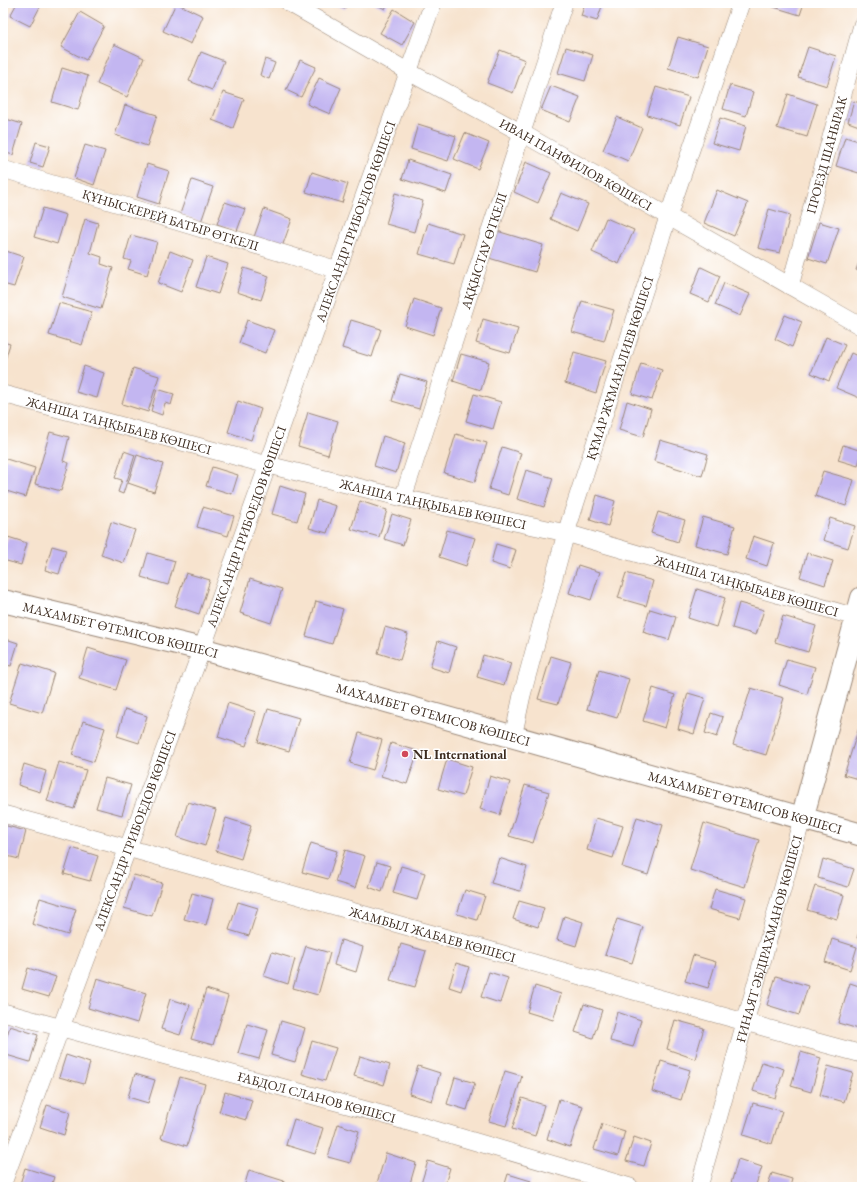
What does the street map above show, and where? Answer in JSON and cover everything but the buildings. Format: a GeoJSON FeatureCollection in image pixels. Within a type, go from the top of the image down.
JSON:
{"type":"FeatureCollection","features":[{"type":"Feature","properties":{"kind":"main road","name":"МАХАМБЕТ ӨТЕМІСОВ КӨШЕСІ"},"geometry":{"type":"LineString","coordinates":[[3,601],[202,649],[862,835]]}},
{"type":"Feature","properties":{"kind":"main road","name":"ҒИНАЯТ ӘБДІРАХМАНОВ КӨШЕСІ"},"geometry":{"type":"LineString","coordinates":[[802,819],[860,611]]}},
{"type":"Feature","properties":{"kind":"street","name":"ИВАН ПАНФИЛОВ КӨШЕСІ"},"geometry":{"type":"LineString","coordinates":[[289,3],[409,72],[522,133],[862,327]]}},
{"type":"Feature","properties":{"kind":"street","name":"АЛЕКСАНДР ГРИБОЕДОВ КӨШЕСІ"},"geometry":{"type":"LineString","coordinates":[[3,1183],[202,649],[433,3]]}},
{"type":"Feature","properties":{"kind":"street","name":"АҚҚЫСТАУ ӨТКЕЛІ"},"geometry":{"type":"LineString","coordinates":[[403,498],[564,3]]}},
{"type":"Feature","properties":{"kind":"street","name":"ҚҰМАР ЖҰМАҒАЛИЕВ КӨШЕСІ"},"geometry":{"type":"LineString","coordinates":[[513,737],[522,695],[566,533],[668,216],[741,3]]}},
{"type":"Feature","properties":{"kind":"street","name":"ПРОЕЗД ШАНЫРАК"},"geometry":{"type":"LineString","coordinates":[[790,286],[862,25]]}},
{"type":"Feature","properties":{"kind":"street","name":"ҚҰНЫСКЕРЕЙ БАТЫР ӨТКЕЛІ"},"geometry":{"type":"LineString","coordinates":[[3,169],[338,270]]}},
{"type":"Feature","properties":{"kind":"street","name":"ЖАНША ТАҢҚЫБАЕВ КӨШЕСІ"},"geometry":{"type":"LineString","coordinates":[[3,394],[268,465],[403,498],[566,533],[860,611]]}},
{"type":"Feature","properties":{"kind":"street","name":"ЖАМБЫЛ ЖАБАЕВ КӨШЕСІ"},"geometry":{"type":"LineString","coordinates":[[3,814],[745,1023],[862,1054]]}},
{"type":"Feature","properties":{"kind":"street","name":"ҒИНАЯТ ӘБДІРАХМАНОВ КӨШЕСІ"},"geometry":{"type":"LineString","coordinates":[[699,1187],[802,819]]}},
{"type":"Feature","properties":{"kind":"street","name":"ҒАБДОЛ СЛАНОВ КӨШЕСІ"},"geometry":{"type":"LineString","coordinates":[[3,1012],[381,1114],[630,1187]]}},
{"type":"Feature","properties":{"kind":"place","name":"NL International"},"geometry":{"type":"Point","coordinates":[405,754]}}]}
